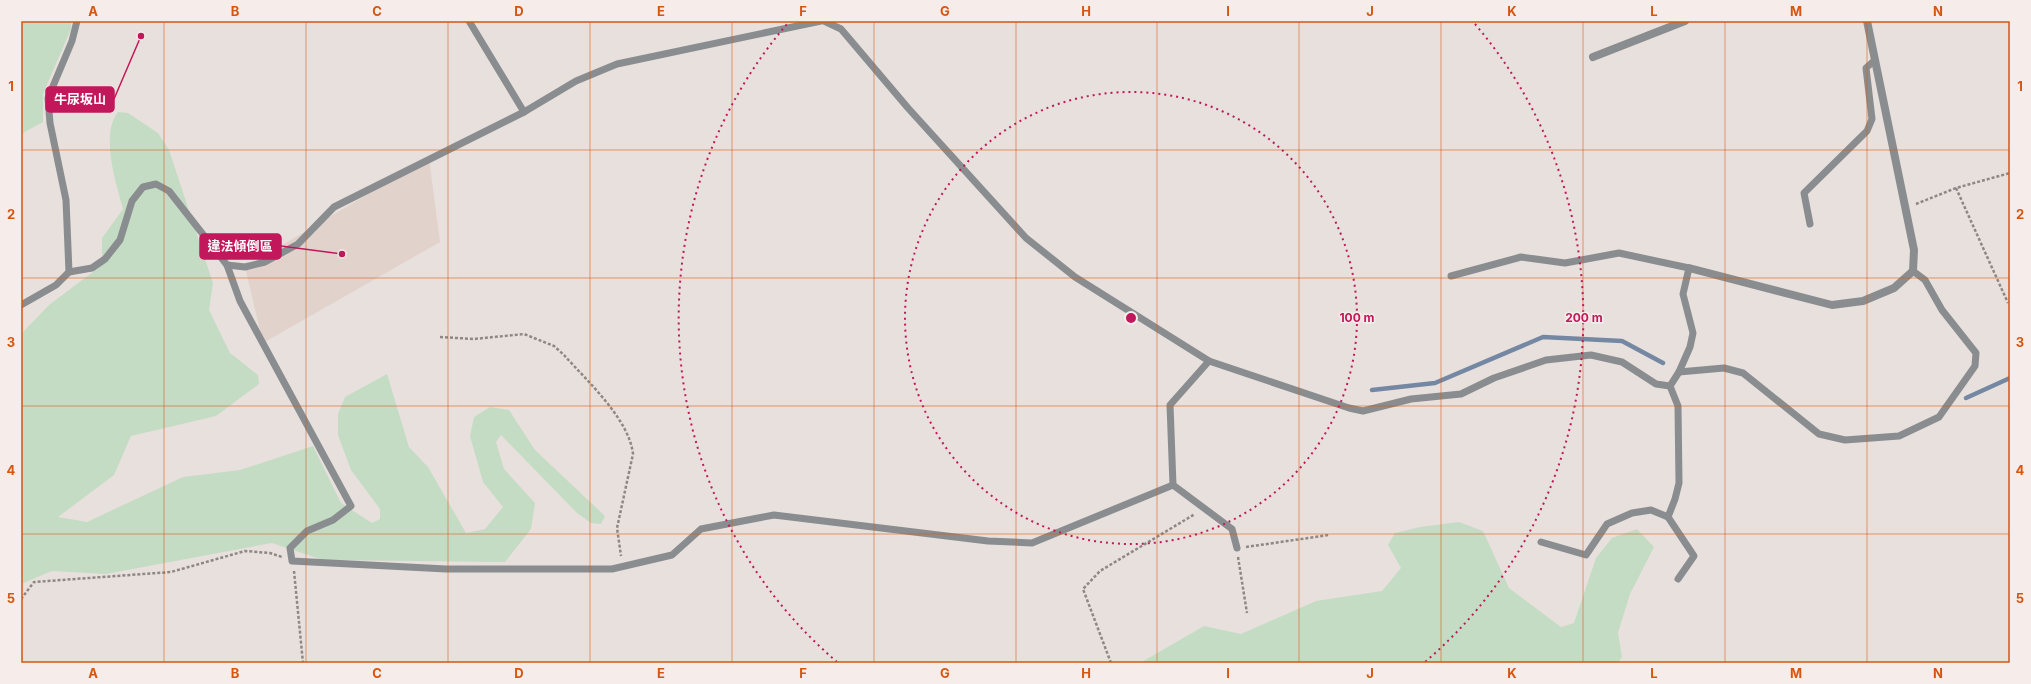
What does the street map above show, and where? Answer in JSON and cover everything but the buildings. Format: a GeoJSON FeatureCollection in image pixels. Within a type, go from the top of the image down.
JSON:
{"type":"FeatureCollection","features":[{"type":"Feature","properties":{"kind":"street"},"geometry":{"type":"LineString","coordinates":[[1593,57],[1685,21]]}},
{"type":"Feature","properties":{"kind":"street"},"geometry":{"type":"LineString","coordinates":[[1689,268],[1832,305],[1863,301],[1894,288],[1913,271],[1914,250],[1867,21]]}},
{"type":"Feature","properties":{"kind":"lane"},"geometry":{"type":"LineString","coordinates":[[69,272],[66,200],[50,123],[48,98],[72,41],[77,21]]}},
{"type":"Feature","properties":{"kind":"lane"},"geometry":{"type":"LineString","coordinates":[[469,21],[524,112]]}},
{"type":"Feature","properties":{"kind":"lane"},"geometry":{"type":"LineString","coordinates":[[227,265],[245,266],[265,262],[298,244],[334,207],[524,112],[576,82],[617,64],[822,21],[841,29],[908,108],[1026,238],[1075,277],[1209,361],[1349,408],[1363,410],[1411,399],[1461,394],[1494,378],[1546,360],[1591,355],[1622,362],[1656,384],[1670,386]]}},
{"type":"Feature","properties":{"kind":"lane"},"geometry":{"type":"LineString","coordinates":[[1810,224],[1804,193],[1867,131],[1870,125],[1872,119],[1866,68],[1875,60]]}},
{"type":"Feature","properties":{"kind":"lane"},"geometry":{"type":"LineString","coordinates":[[21,305],[56,284],[69,272],[92,268],[105,259],[120,240],[132,201],[143,187],[156,184],[169,191],[227,265],[240,301],[351,506],[333,520],[307,531],[290,548],[292,561],[446,569],[612,569],[672,555],[701,529],[774,515],[988,541],[1032,543],[1173,485]]}},
{"type":"Feature","properties":{"kind":"lane"},"geometry":{"type":"LineString","coordinates":[[1451,276],[1521,257],[1566,263],[1619,253],[1689,268],[1683,294],[1693,333],[1690,347],[1679,372],[1670,386]]}},
{"type":"Feature","properties":{"kind":"lane"},"geometry":{"type":"LineString","coordinates":[[1679,372],[1724,368],[1743,373],[1819,434],[1845,440],[1899,436],[1938,417],[1975,366],[1976,353],[1942,310],[1924,280],[1913,271]]}},
{"type":"Feature","properties":{"kind":"lane"},"geometry":{"type":"LineString","coordinates":[[1209,361],[1170,405],[1173,485],[1203,509],[1232,529],[1236,548]]}},
{"type":"Feature","properties":{"kind":"lane"},"geometry":{"type":"LineString","coordinates":[[1668,518],[1679,483],[1678,406],[1670,386]]}},
{"type":"Feature","properties":{"kind":"lane"},"geometry":{"type":"LineString","coordinates":[[1541,542],[1586,554],[1607,524],[1632,513],[1650,510],[1668,518],[1694,556],[1678,579]]}},
{"type":"Feature","properties":{"kind":"path"},"geometry":{"type":"LineString","coordinates":[[1905,208],[1956,188],[2010,173]]}},
{"type":"Feature","properties":{"kind":"path"},"geometry":{"type":"LineString","coordinates":[[1956,188],[2008,303]]}},
{"type":"Feature","properties":{"kind":"path"},"geometry":{"type":"LineString","coordinates":[[440,337],[474,339],[524,334],[554,346],[564,355],[623,424],[631,442],[633,454],[617,528],[622,566]]}},
{"type":"Feature","properties":{"kind":"path"},"geometry":{"type":"LineString","coordinates":[[1112,663],[1083,589],[1100,571],[1203,509]]}},
{"type":"Feature","properties":{"kind":"path"},"geometry":{"type":"LineString","coordinates":[[1247,613],[1236,548],[1329,535]]}},
{"type":"Feature","properties":{"kind":"path"},"geometry":{"type":"LineString","coordinates":[[21,599],[34,582],[171,572],[245,551],[270,553],[292,561],[296,581],[303,663]]}},
{"type":"Feature","properties":{"kind":"shaded area"},"geometry":{"type":"Polygon","coordinates":[[[429,158],[440,242],[263,343],[245,267],[429,158]]]}},
{"type":"Feature","properties":{"kind":"green space"},"geometry":{"type":"Polygon","coordinates":[[[21,21],[71,21],[71,29],[43,94],[43,122],[21,134],[21,21]]]}},
{"type":"Feature","properties":{"kind":"green space"},"geometry":{"type":"Polygon","coordinates":[[[118,112],[128,113],[158,133],[169,150],[213,283],[209,310],[230,353],[258,375],[259,384],[216,416],[131,436],[114,475],[58,517],[87,522],[183,477],[240,470],[313,446],[341,503],[372,523],[380,519],[380,509],[351,470],[338,435],[338,414],[345,397],[387,374],[409,447],[428,467],[466,533],[485,529],[503,507],[483,482],[470,436],[474,417],[490,407],[509,410],[535,450],[605,516],[601,524],[591,523],[577,513],[501,435],[496,442],[504,469],[535,503],[531,529],[505,562],[323,560],[272,543],[106,574],[52,571],[21,584],[21,334],[49,305],[102,265],[102,238],[123,209],[111,159],[110,146],[110,133],[118,112]]]}},
{"type":"Feature","properties":{"kind":"green space"},"geometry":{"type":"Polygon","coordinates":[[[1459,522],[1483,531],[1509,588],[1561,627],[1574,623],[1596,558],[1612,538],[1637,529],[1654,547],[1630,594],[1618,633],[1622,657],[1618,663],[1140,663],[1204,626],[1241,634],[1316,601],[1382,591],[1401,568],[1388,545],[1395,533],[1420,527],[1459,522]]]}},
{"type":"Feature","properties":{"kind":"waterway"},"geometry":{"type":"LineString","coordinates":[[1372,390],[1435,383],[1543,337],[1622,341],[1663,363]]}},
{"type":"Feature","properties":{"kind":"waterway"},"geometry":{"type":"LineString","coordinates":[[1966,398],[2010,378]]}},
{"type":"Feature","properties":{"kind":"place","name":"牛尿坂山"},"geometry":{"type":"Point","coordinates":[141,36]}},
{"type":"Feature","properties":{"kind":"place","name":"違法傾倒區"},"geometry":{"type":"Point","coordinates":[342,254]}}]}
